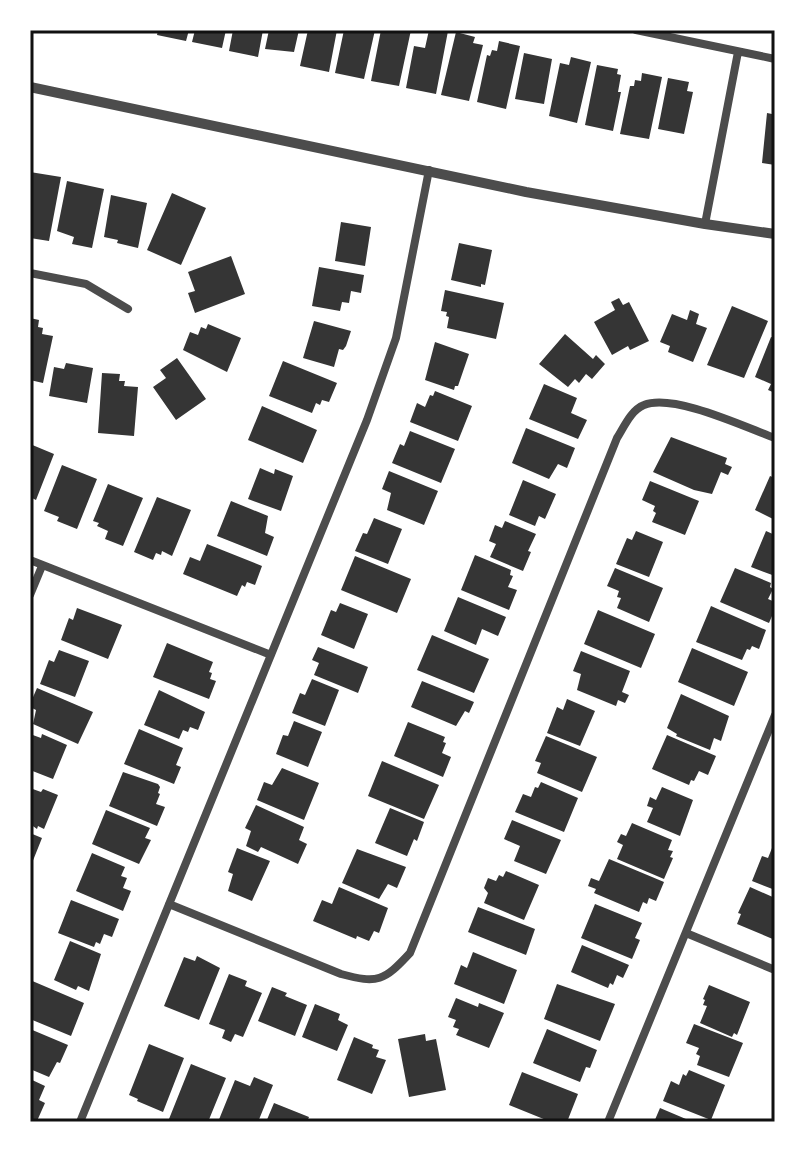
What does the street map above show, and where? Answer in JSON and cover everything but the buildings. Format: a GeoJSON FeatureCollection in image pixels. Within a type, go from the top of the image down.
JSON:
{"type":"FeatureCollection","features":[{"type":"Feature","properties":{"kind":"street"},"geometry":{"type":"LineString","coordinates":[[636,30],[775,59]]}},
{"type":"Feature","properties":{"kind":"street"},"geometry":{"type":"LineString","coordinates":[[705,224],[738,52]]}},
{"type":"Feature","properties":{"kind":"street"},"geometry":{"type":"LineString","coordinates":[[30,87],[526,192],[775,234]]}},
{"type":"Feature","properties":{"kind":"street"},"geometry":{"type":"LineString","coordinates":[[80,1122],[367,420],[396,338],[429,170]]}},
{"type":"Feature","properties":{"kind":"street"},"geometry":{"type":"LineString","coordinates":[[30,273],[86,284],[128,309]]}},
{"type":"Feature","properties":{"kind":"street"},"geometry":{"type":"LineString","coordinates":[[169,904],[341,974],[367,981],[390,974],[410,953],[617,438],[634,411],[645,404],[688,406],[775,438]]}},
{"type":"Feature","properties":{"kind":"street"},"geometry":{"type":"LineString","coordinates":[[30,560],[271,655]]}},
{"type":"Feature","properties":{"kind":"street"},"geometry":{"type":"LineString","coordinates":[[30,595],[42,566]]}},
{"type":"Feature","properties":{"kind":"street"},"geometry":{"type":"LineString","coordinates":[[608,1122],[775,715]]}},
{"type":"Feature","properties":{"kind":"street"},"geometry":{"type":"LineString","coordinates":[[686,933],[775,970]]}}]}
